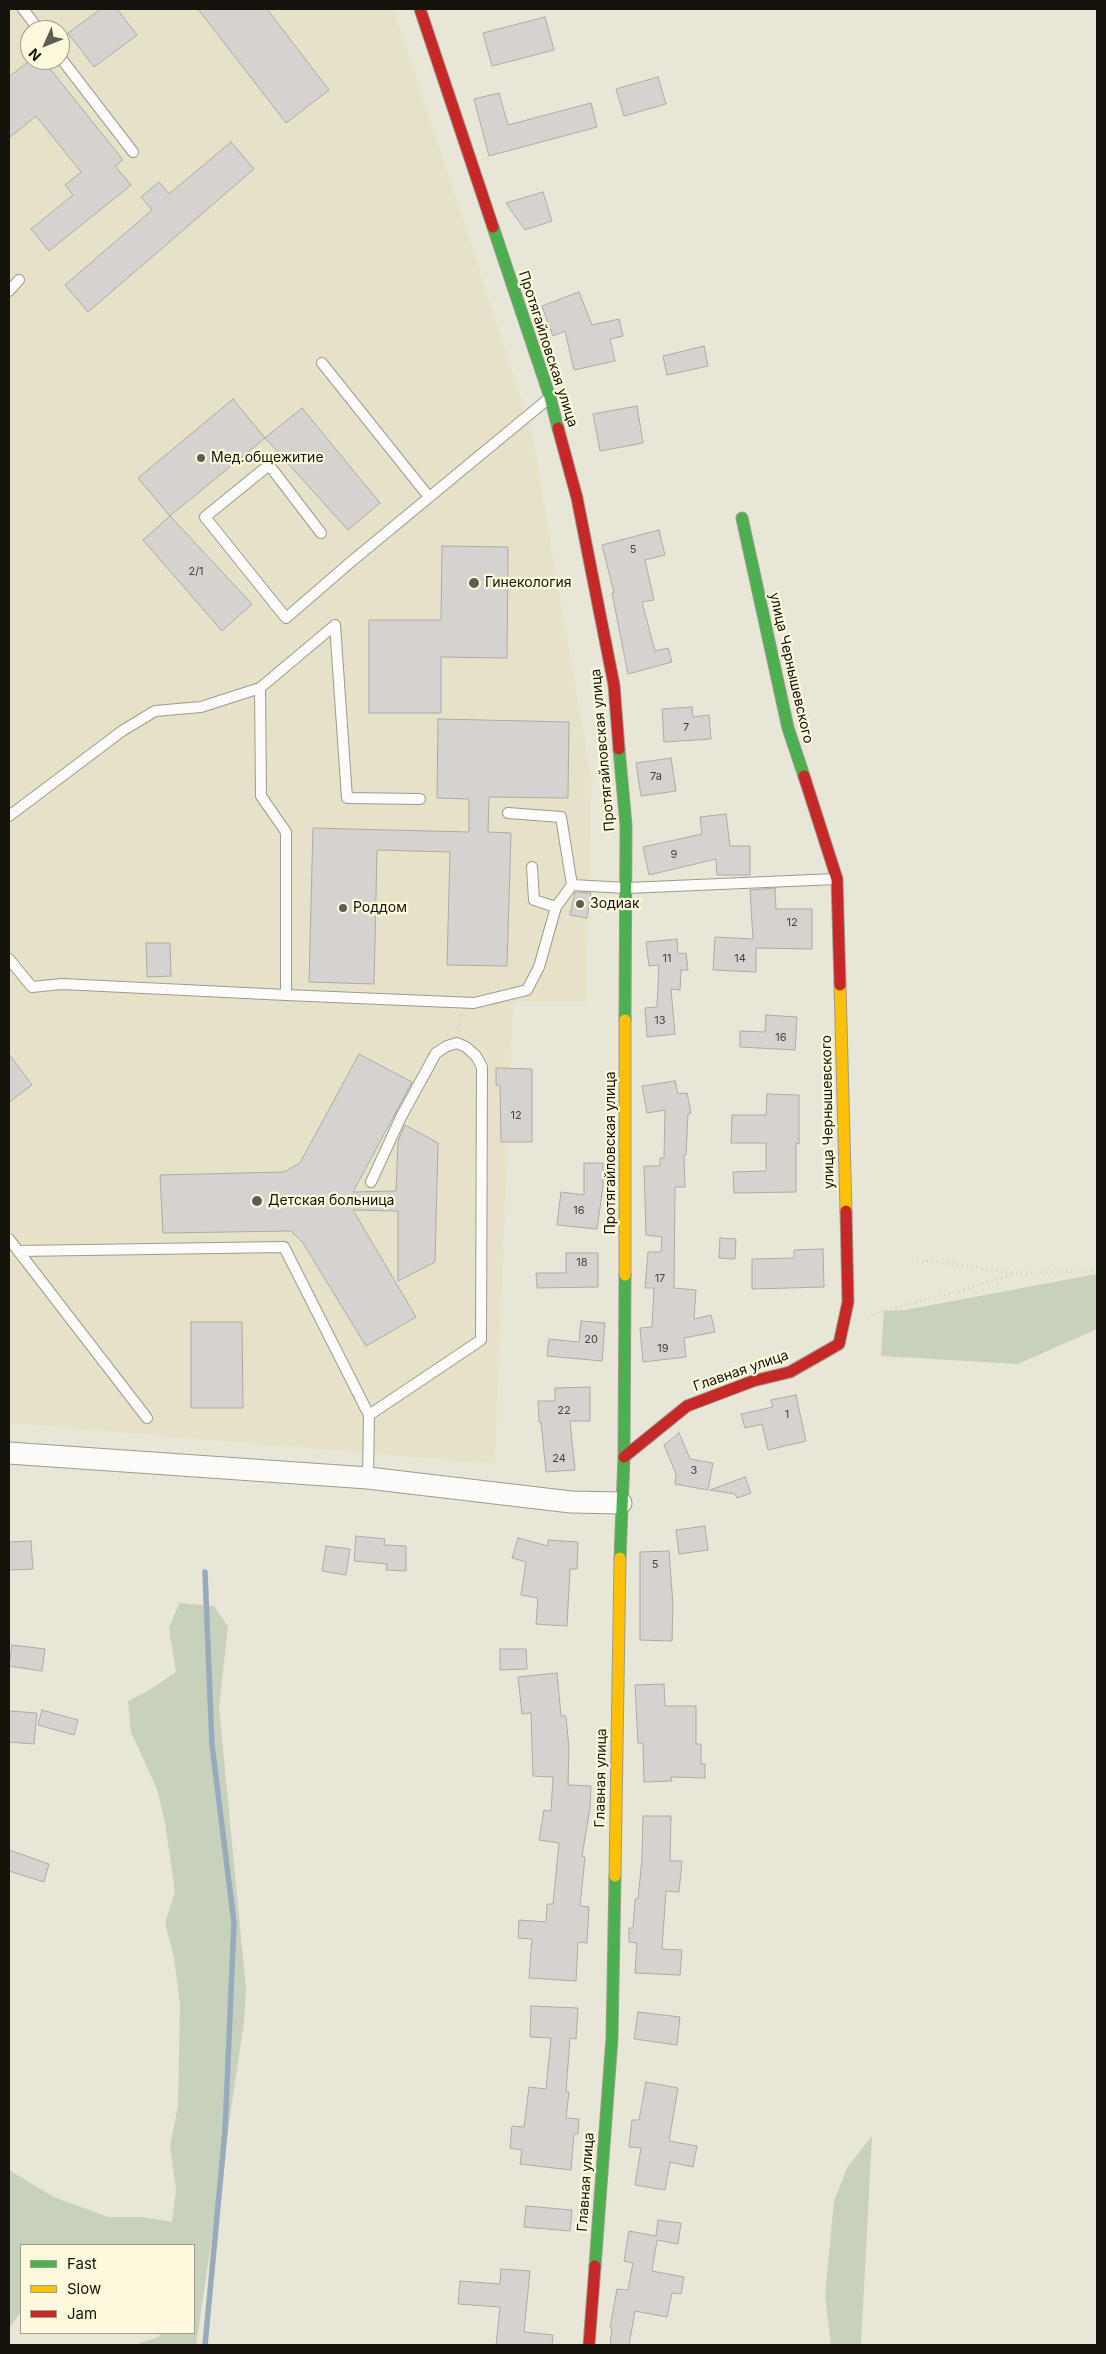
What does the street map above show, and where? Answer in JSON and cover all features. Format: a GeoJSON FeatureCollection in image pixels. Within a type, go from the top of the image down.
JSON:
{"type":"FeatureCollection","features":[{"type":"Feature","properties":{"kind":"street","name":"Протягайловская улица"},"geometry":{"type":"LineString","coordinates":[[420,9],[550,397],[577,498],[614,685],[626,825],[627,888],[624,1457]]}},
{"type":"Feature","properties":{"kind":"street","name":"улица Чернышевского"},"geometry":{"type":"LineString","coordinates":[[742,518],[788,728],[837,879],[848,1302],[839,1344]]}},
{"type":"Feature","properties":{"kind":"street","name":"Главная улица"},"geometry":{"type":"LineString","coordinates":[[589,2345],[612,2038],[621,1503],[624,1457],[687,1406],[753,1380],[790,1372],[839,1344]]}},
{"type":"Feature","properties":{"kind":"street"},"geometry":{"type":"LineString","coordinates":[[9,1453],[368,1478],[571,1502],[621,1503]]}},
{"type":"Feature","properties":{"kind":"lane"},"geometry":{"type":"LineString","coordinates":[[23,9],[31,20]]}},
{"type":"Feature","properties":{"kind":"lane"},"geometry":{"type":"LineString","coordinates":[[70,70],[133,152]]}},
{"type":"Feature","properties":{"kind":"lane"},"geometry":{"type":"LineString","coordinates":[[9,291],[19,280]]}},
{"type":"Feature","properties":{"kind":"lane"},"geometry":{"type":"LineString","coordinates":[[322,363],[429,497]]}},
{"type":"Feature","properties":{"kind":"lane"},"geometry":{"type":"LineString","coordinates":[[321,533],[269,465],[205,518],[286,618],[550,397]]}},
{"type":"Feature","properties":{"kind":"lane"},"geometry":{"type":"LineString","coordinates":[[9,816],[122,731],[155,711],[201,707],[260,688],[335,624],[346,798],[420,799]]}},
{"type":"Feature","properties":{"kind":"lane"},"geometry":{"type":"LineString","coordinates":[[260,688],[261,796],[286,832],[286,995]]}},
{"type":"Feature","properties":{"kind":"lane"},"geometry":{"type":"LineString","coordinates":[[9,959],[32,987],[62,984],[474,1003],[527,990],[539,967],[556,907],[572,884],[561,817],[508,813]]}},
{"type":"Feature","properties":{"kind":"lane"},"geometry":{"type":"LineString","coordinates":[[532,867],[534,900],[556,907]]}},
{"type":"Feature","properties":{"kind":"lane"},"geometry":{"type":"LineString","coordinates":[[572,884],[627,888],[837,879]]}},
{"type":"Feature","properties":{"kind":"lane"},"geometry":{"type":"LineString","coordinates":[[369,1415],[482,1340],[482,1067],[476,1056],[466,1047],[457,1043],[446,1046],[436,1053],[401,1117],[371,1182]]}},
{"type":"Feature","properties":{"kind":"lane"},"geometry":{"type":"LineString","coordinates":[[9,1239],[147,1418]]}},
{"type":"Feature","properties":{"kind":"lane"},"geometry":{"type":"LineString","coordinates":[[18,1251],[284,1247],[369,1415],[368,1478]]}},
{"type":"Feature","properties":{"kind":"path"},"geometry":{"type":"LineString","coordinates":[[917,1262],[934,1261],[1015,1273],[1097,1271]]}},
{"type":"Feature","properties":{"kind":"path"},"geometry":{"type":"LineString","coordinates":[[874,1313],[967,1290],[1015,1273]]}},
{"type":"Feature","properties":{"kind":"shaded area"},"geometry":{"type":"Polygon","coordinates":[[[9,9],[393,9],[410,58],[531,428],[591,778],[589,886],[591,892],[587,918],[586,1002],[513,1002],[495,1464],[9,1423],[9,9]]]}},
{"type":"Feature","properties":{"kind":"green space"},"geometry":{"type":"Polygon","coordinates":[[[1097,1274],[1097,1329],[1018,1364],[881,1356],[884,1311],[905,1310],[1097,1274]]]}},
{"type":"Feature","properties":{"kind":"green space"},"geometry":{"type":"Polygon","coordinates":[[[179,1603],[214,1606],[228,1627],[219,1707],[246,1990],[244,2022],[196,2345],[134,2345],[159,2337],[160,2334],[195,2334],[195,2244],[20,2244],[20,2312],[9,2329],[9,2170],[54,2197],[108,2217],[143,2217],[172,2222],[176,2190],[170,2146],[178,2106],[180,2004],[174,1958],[165,1923],[175,1892],[165,1823],[157,1789],[131,1732],[128,1701],[151,1689],[176,1672],[169,1628],[179,1603]]]}},
{"type":"Feature","properties":{"kind":"green space"},"geometry":{"type":"Polygon","coordinates":[[[872,2136],[861,2345],[831,2345],[825,2296],[834,2201],[847,2168],[872,2136]]]}},
{"type":"Feature","properties":{"kind":"building"},"geometry":{"type":"Polygon","coordinates":[[[101,9],[117,9],[137,35],[94,67],[70,36],[70,32],[101,9]]]}},
{"type":"Feature","properties":{"kind":"building"},"geometry":{"type":"Polygon","coordinates":[[[198,9],[267,9],[329,90],[286,123],[198,9]]]}},
{"type":"Feature","properties":{"kind":"building"},"geometry":{"type":"Polygon","coordinates":[[[545,17],[554,50],[492,66],[483,33],[545,17]]]}},
{"type":"Feature","properties":{"kind":"building"},"geometry":{"type":"Polygon","coordinates":[[[20,68],[20,70],[51,70],[123,160],[115,166],[131,185],[49,251],[31,229],[73,195],[65,185],[81,172],[36,116],[9,138],[9,77],[20,68]]]}},
{"type":"Feature","properties":{"kind":"building"},"geometry":{"type":"Polygon","coordinates":[[[658,77],[666,104],[624,116],[616,89],[658,77]]]}},
{"type":"Feature","properties":{"kind":"building"},"geometry":{"type":"Polygon","coordinates":[[[499,93],[508,125],[591,103],[597,127],[489,156],[474,99],[499,93]]]}},
{"type":"Feature","properties":{"kind":"building"},"geometry":{"type":"Polygon","coordinates":[[[231,142],[254,169],[88,312],[65,285],[152,210],[141,197],[159,182],[169,194],[231,142]]]}},
{"type":"Feature","properties":{"kind":"building"},"geometry":{"type":"Polygon","coordinates":[[[543,192],[552,221],[525,230],[506,203],[543,192]]]}},
{"type":"Feature","properties":{"kind":"building"},"geometry":{"type":"Polygon","coordinates":[[[579,292],[592,325],[619,319],[623,336],[610,339],[615,361],[574,370],[565,331],[553,336],[542,306],[579,292]]]}},
{"type":"Feature","properties":{"kind":"building"},"geometry":{"type":"Polygon","coordinates":[[[704,346],[708,366],[667,375],[663,356],[704,346]]]}},
{"type":"Feature","properties":{"kind":"building","name":"Мед.общежитие"},"geometry":{"type":"Polygon","coordinates":[[[233,399],[265,438],[170,516],[138,478],[233,399]]]}},
{"type":"Feature","properties":{"kind":"building"},"geometry":{"type":"Polygon","coordinates":[[[637,406],[643,443],[600,451],[593,414],[637,406]]]}},
{"type":"Feature","properties":{"kind":"building"},"geometry":{"type":"Polygon","coordinates":[[[302,408],[380,503],[348,530],[265,438],[302,408]]]}},
{"type":"Feature","properties":{"kind":"building"},"geometry":{"type":"Polygon","coordinates":[[[170,516],[252,604],[222,631],[143,540],[170,516]]]}},
{"type":"Feature","properties":{"kind":"building"},"geometry":{"type":"Polygon","coordinates":[[[659,530],[665,555],[645,560],[654,600],[642,602],[655,651],[668,648],[672,662],[628,674],[612,593],[614,593],[602,545],[659,530]]]}},
{"type":"Feature","properties":{"kind":"building"},"geometry":{"type":"Polygon","coordinates":[[[442,546],[508,547],[507,658],[441,657],[441,713],[369,713],[369,620],[441,620],[442,546]]]}},
{"type":"Feature","properties":{"kind":"building"},"geometry":{"type":"Polygon","coordinates":[[[692,707],[693,717],[709,715],[711,739],[664,742],[662,709],[692,707]]]}},
{"type":"Feature","properties":{"kind":"building","name":"Роддом"},"geometry":{"type":"Polygon","coordinates":[[[438,719],[569,722],[568,798],[489,797],[488,832],[511,833],[507,966],[447,965],[450,852],[377,850],[374,984],[309,982],[313,828],[469,832],[469,799],[437,798],[438,719]]]}},
{"type":"Feature","properties":{"kind":"building"},"geometry":{"type":"Polygon","coordinates":[[[671,758],[676,791],[641,796],[636,763],[671,758]]]}},
{"type":"Feature","properties":{"kind":"building"},"geometry":{"type":"Polygon","coordinates":[[[726,814],[730,846],[750,846],[750,875],[717,875],[716,859],[649,875],[643,847],[702,834],[700,817],[726,814]]]}},
{"type":"Feature","properties":{"kind":"building"},"geometry":{"type":"Polygon","coordinates":[[[775,888],[776,909],[812,909],[812,949],[756,948],[756,972],[713,970],[715,937],[753,939],[750,890],[775,888]]]}},
{"type":"Feature","properties":{"kind":"building","name":"Зодиак"},"geometry":{"type":"Polygon","coordinates":[[[575,892],[591,893],[587,918],[570,915],[575,892]]]}},
{"type":"Feature","properties":{"kind":"building"},"geometry":{"type":"Polygon","coordinates":[[[677,939],[678,954],[686,953],[688,970],[681,970],[680,990],[671,989],[675,1034],[647,1037],[645,1008],[657,1007],[659,965],[649,966],[646,942],[677,939]]]}},
{"type":"Feature","properties":{"kind":"building"},"geometry":{"type":"Polygon","coordinates":[[[146,943],[170,943],[171,976],[147,977],[146,943]]]}},
{"type":"Feature","properties":{"kind":"building"},"geometry":{"type":"Polygon","coordinates":[[[766,1015],[797,1017],[795,1050],[740,1047],[740,1031],[765,1032],[766,1015]]]}},
{"type":"Feature","properties":{"kind":"building"},"geometry":{"type":"Polygon","coordinates":[[[9,1054],[32,1085],[9,1102],[9,1054]]]}},
{"type":"Feature","properties":{"kind":"building","name":"Детская больница"},"geometry":{"type":"Polygon","coordinates":[[[359,1054],[412,1082],[353,1192],[396,1191],[398,1141],[405,1125],[438,1143],[435,1262],[398,1281],[398,1211],[353,1210],[416,1317],[366,1346],[303,1243],[291,1231],[163,1233],[160,1175],[284,1172],[300,1163],[359,1054]]]}},
{"type":"Feature","properties":{"kind":"building"},"geometry":{"type":"Polygon","coordinates":[[[496,1068],[532,1069],[532,1142],[501,1142],[500,1085],[496,1085],[496,1068]]]}},
{"type":"Feature","properties":{"kind":"building"},"geometry":{"type":"Polygon","coordinates":[[[675,1081],[678,1094],[687,1093],[691,1113],[688,1114],[686,1155],[684,1155],[685,1187],[675,1187],[674,1288],[696,1290],[694,1319],[711,1315],[715,1332],[684,1338],[686,1357],[643,1362],[640,1328],[652,1327],[654,1288],[645,1288],[648,1252],[661,1252],[662,1237],[646,1235],[644,1166],[660,1166],[660,1158],[664,1158],[665,1110],[647,1113],[642,1086],[675,1081]]]}},
{"type":"Feature","properties":{"kind":"building"},"geometry":{"type":"Polygon","coordinates":[[[767,1094],[799,1095],[799,1144],[796,1143],[796,1192],[734,1193],[733,1172],[766,1171],[766,1143],[731,1143],[732,1115],[766,1115],[767,1094]]]}},
{"type":"Feature","properties":{"kind":"building"},"geometry":{"type":"Polygon","coordinates":[[[584,1163],[603,1163],[603,1186],[597,1229],[557,1225],[561,1192],[584,1195],[584,1163]]]}},
{"type":"Feature","properties":{"kind":"building"},"geometry":{"type":"Polygon","coordinates":[[[720,1238],[736,1239],[735,1259],[719,1258],[720,1238]]]}},
{"type":"Feature","properties":{"kind":"building"},"geometry":{"type":"Polygon","coordinates":[[[823,1249],[824,1287],[752,1289],[752,1259],[794,1258],[794,1250],[823,1249]]]}},
{"type":"Feature","properties":{"kind":"building"},"geometry":{"type":"Polygon","coordinates":[[[566,1253],[598,1253],[598,1287],[537,1288],[536,1273],[566,1273],[566,1253]]]}},
{"type":"Feature","properties":{"kind":"building"},"geometry":{"type":"Polygon","coordinates":[[[581,1321],[605,1323],[602,1361],[547,1356],[549,1339],[579,1342],[581,1321]]]}},
{"type":"Feature","properties":{"kind":"building"},"geometry":{"type":"Polygon","coordinates":[[[191,1322],[242,1322],[243,1408],[191,1408],[191,1322]]]}},
{"type":"Feature","properties":{"kind":"building"},"geometry":{"type":"Polygon","coordinates":[[[590,1387],[590,1421],[570,1421],[575,1470],[546,1472],[538,1401],[555,1401],[555,1388],[590,1387]]]}},
{"type":"Feature","properties":{"kind":"building"},"geometry":{"type":"Polygon","coordinates":[[[796,1395],[806,1441],[768,1450],[762,1424],[745,1428],[741,1414],[773,1407],[771,1400],[796,1395]]]}},
{"type":"Feature","properties":{"kind":"building"},"geometry":{"type":"Polygon","coordinates":[[[679,1433],[690,1459],[713,1463],[708,1490],[675,1484],[676,1474],[664,1445],[679,1433]]]}},
{"type":"Feature","properties":{"kind":"building"},"geometry":{"type":"Polygon","coordinates":[[[745,1477],[751,1493],[737,1498],[735,1494],[710,1490],[745,1477]]]}},
{"type":"Feature","properties":{"kind":"building"},"geometry":{"type":"Polygon","coordinates":[[[705,1526],[708,1550],[679,1554],[676,1530],[705,1526]]]}},
{"type":"Feature","properties":{"kind":"building"},"geometry":{"type":"Polygon","coordinates":[[[356,1536],[385,1539],[384,1545],[406,1546],[406,1571],[386,1570],[387,1564],[354,1561],[356,1536]]]}},
{"type":"Feature","properties":{"kind":"building"},"geometry":{"type":"Polygon","coordinates":[[[518,1538],[548,1546],[548,1540],[578,1542],[577,1569],[570,1569],[567,1626],[536,1624],[538,1598],[521,1595],[526,1562],[512,1558],[518,1538]]]}},
{"type":"Feature","properties":{"kind":"building"},"geometry":{"type":"Polygon","coordinates":[[[31,1541],[33,1569],[9,1570],[9,1542],[31,1541]]]}},
{"type":"Feature","properties":{"kind":"building"},"geometry":{"type":"Polygon","coordinates":[[[326,1546],[350,1549],[346,1575],[322,1571],[326,1546]]]}},
{"type":"Feature","properties":{"kind":"building"},"geometry":{"type":"Polygon","coordinates":[[[669,1551],[673,1605],[672,1641],[640,1640],[640,1552],[669,1551]]]}},
{"type":"Feature","properties":{"kind":"building"},"geometry":{"type":"Polygon","coordinates":[[[12,1645],[45,1649],[42,1671],[9,1666],[12,1645]]]}},
{"type":"Feature","properties":{"kind":"building"},"geometry":{"type":"Polygon","coordinates":[[[500,1649],[526,1649],[527,1669],[500,1670],[500,1649]]]}},
{"type":"Feature","properties":{"kind":"building"},"geometry":{"type":"Polygon","coordinates":[[[557,1673],[561,1716],[566,1716],[569,1749],[568,1785],[591,1786],[590,1808],[582,1856],[585,1857],[580,1906],[589,1907],[587,1943],[578,1942],[576,1981],[529,1978],[532,1939],[518,1938],[519,1920],[546,1922],[547,1904],[553,1904],[559,1843],[539,1840],[544,1810],[551,1811],[553,1777],[533,1776],[531,1713],[522,1714],[518,1677],[557,1673]]]}},
{"type":"Feature","properties":{"kind":"building"},"geometry":{"type":"Polygon","coordinates":[[[664,1684],[665,1706],[696,1706],[696,1744],[701,1744],[701,1764],[705,1764],[705,1778],[671,1777],[672,1781],[644,1782],[643,1743],[638,1743],[635,1685],[664,1684]]]}},
{"type":"Feature","properties":{"kind":"building"},"geometry":{"type":"Polygon","coordinates":[[[42,1710],[78,1720],[74,1735],[38,1725],[42,1710]]]}},
{"type":"Feature","properties":{"kind":"building"},"geometry":{"type":"Polygon","coordinates":[[[9,1711],[37,1713],[34,1744],[9,1742],[9,1711]]]}},
{"type":"Feature","properties":{"kind":"building"},"geometry":{"type":"Polygon","coordinates":[[[643,1816],[671,1816],[670,1861],[682,1861],[679,1892],[666,1891],[662,1949],[682,1950],[680,1975],[635,1973],[637,1943],[629,1942],[629,1928],[633,1928],[635,1899],[638,1899],[642,1859],[643,1816]]]}},
{"type":"Feature","properties":{"kind":"building"},"geometry":{"type":"Polygon","coordinates":[[[9,1850],[49,1864],[44,1882],[9,1871],[9,1850]]]}},
{"type":"Feature","properties":{"kind":"building"},"geometry":{"type":"Polygon","coordinates":[[[531,2006],[578,2008],[576,2039],[570,2038],[566,2091],[569,2092],[566,2118],[579,2119],[578,2134],[574,2134],[571,2170],[520,2164],[522,2150],[510,2148],[512,2126],[524,2127],[529,2087],[546,2089],[551,2038],[530,2037],[531,2006]]]}},
{"type":"Feature","properties":{"kind":"building"},"geometry":{"type":"Polygon","coordinates":[[[638,2012],[680,2017],[677,2045],[634,2039],[638,2012]]]}},
{"type":"Feature","properties":{"kind":"building"},"geometry":{"type":"Polygon","coordinates":[[[646,2082],[678,2088],[669,2141],[697,2146],[693,2167],[670,2162],[665,2190],[635,2185],[641,2148],[629,2147],[632,2120],[639,2120],[646,2082]]]}},
{"type":"Feature","properties":{"kind":"building"},"geometry":{"type":"Polygon","coordinates":[[[526,2206],[572,2210],[570,2231],[524,2227],[526,2206]]]}},
{"type":"Feature","properties":{"kind":"building"},"geometry":{"type":"Polygon","coordinates":[[[658,2220],[681,2223],[678,2244],[657,2240],[652,2271],[684,2277],[681,2294],[672,2293],[667,2317],[635,2311],[629,2345],[610,2345],[612,2328],[610,2328],[617,2289],[628,2290],[633,2263],[624,2261],[629,2231],[656,2236],[658,2220]]]}},
{"type":"Feature","properties":{"kind":"building"},"geometry":{"type":"Polygon","coordinates":[[[501,2269],[530,2271],[524,2332],[553,2335],[552,2345],[496,2345],[500,2307],[458,2304],[460,2281],[500,2284],[501,2269]]]}},
{"type":"Feature","properties":{"kind":"waterway"},"geometry":{"type":"LineString","coordinates":[[205,1572],[212,1745],[234,1923],[225,2131],[205,2345]]}},
{"type":"Feature","properties":{"kind":"traffic: fast"},"geometry":{"type":"LineString","coordinates":[[493,227],[550,397],[558,428]]}},
{"type":"Feature","properties":{"kind":"traffic: fast"},"geometry":{"type":"LineString","coordinates":[[742,518],[788,728],[804,776]]}},
{"type":"Feature","properties":{"kind":"traffic: fast"},"geometry":{"type":"LineString","coordinates":[[619,749],[626,825],[625,1020]]}},
{"type":"Feature","properties":{"kind":"traffic: fast"},"geometry":{"type":"LineString","coordinates":[[620,1558],[624,1457],[625,1275]]}},
{"type":"Feature","properties":{"kind":"traffic: fast"},"geometry":{"type":"LineString","coordinates":[[595,2266],[612,2038],[615,1876]]}},
{"type":"Feature","properties":{"kind":"traffic: slow"},"geometry":{"type":"LineString","coordinates":[[840,985],[846,1211]]}},
{"type":"Feature","properties":{"kind":"traffic: slow"},"geometry":{"type":"LineString","coordinates":[[625,1020],[625,1275]]}},
{"type":"Feature","properties":{"kind":"traffic: slow"},"geometry":{"type":"LineString","coordinates":[[615,1876],[620,1558]]}},
{"type":"Feature","properties":{"kind":"traffic: jam"},"geometry":{"type":"LineString","coordinates":[[420,9],[493,227]]}},
{"type":"Feature","properties":{"kind":"traffic: jam"},"geometry":{"type":"LineString","coordinates":[[558,428],[577,498],[614,685],[619,749]]}},
{"type":"Feature","properties":{"kind":"traffic: jam"},"geometry":{"type":"LineString","coordinates":[[804,776],[837,879],[840,985]]}},
{"type":"Feature","properties":{"kind":"traffic: jam"},"geometry":{"type":"LineString","coordinates":[[624,1457],[687,1406],[753,1381],[790,1372],[839,1344],[848,1302],[846,1211]]}},
{"type":"Feature","properties":{"kind":"traffic: jam"},"geometry":{"type":"LineString","coordinates":[[589,2345],[595,2266]]}},
{"type":"Feature","properties":{"kind":"place","name":"Мед.общежитие"},"geometry":{"type":"Point","coordinates":[201,458]}},
{"type":"Feature","properties":{"kind":"place","name":"Гинекология"},"geometry":{"type":"Point","coordinates":[474,583]}},
{"type":"Feature","properties":{"kind":"place","name":"Зодиак"},"geometry":{"type":"Point","coordinates":[580,904]}},
{"type":"Feature","properties":{"kind":"place","name":"Роддом"},"geometry":{"type":"Point","coordinates":[343,908]}},
{"type":"Feature","properties":{"kind":"place","name":"Детская больница"},"geometry":{"type":"Point","coordinates":[257,1201]}}]}
